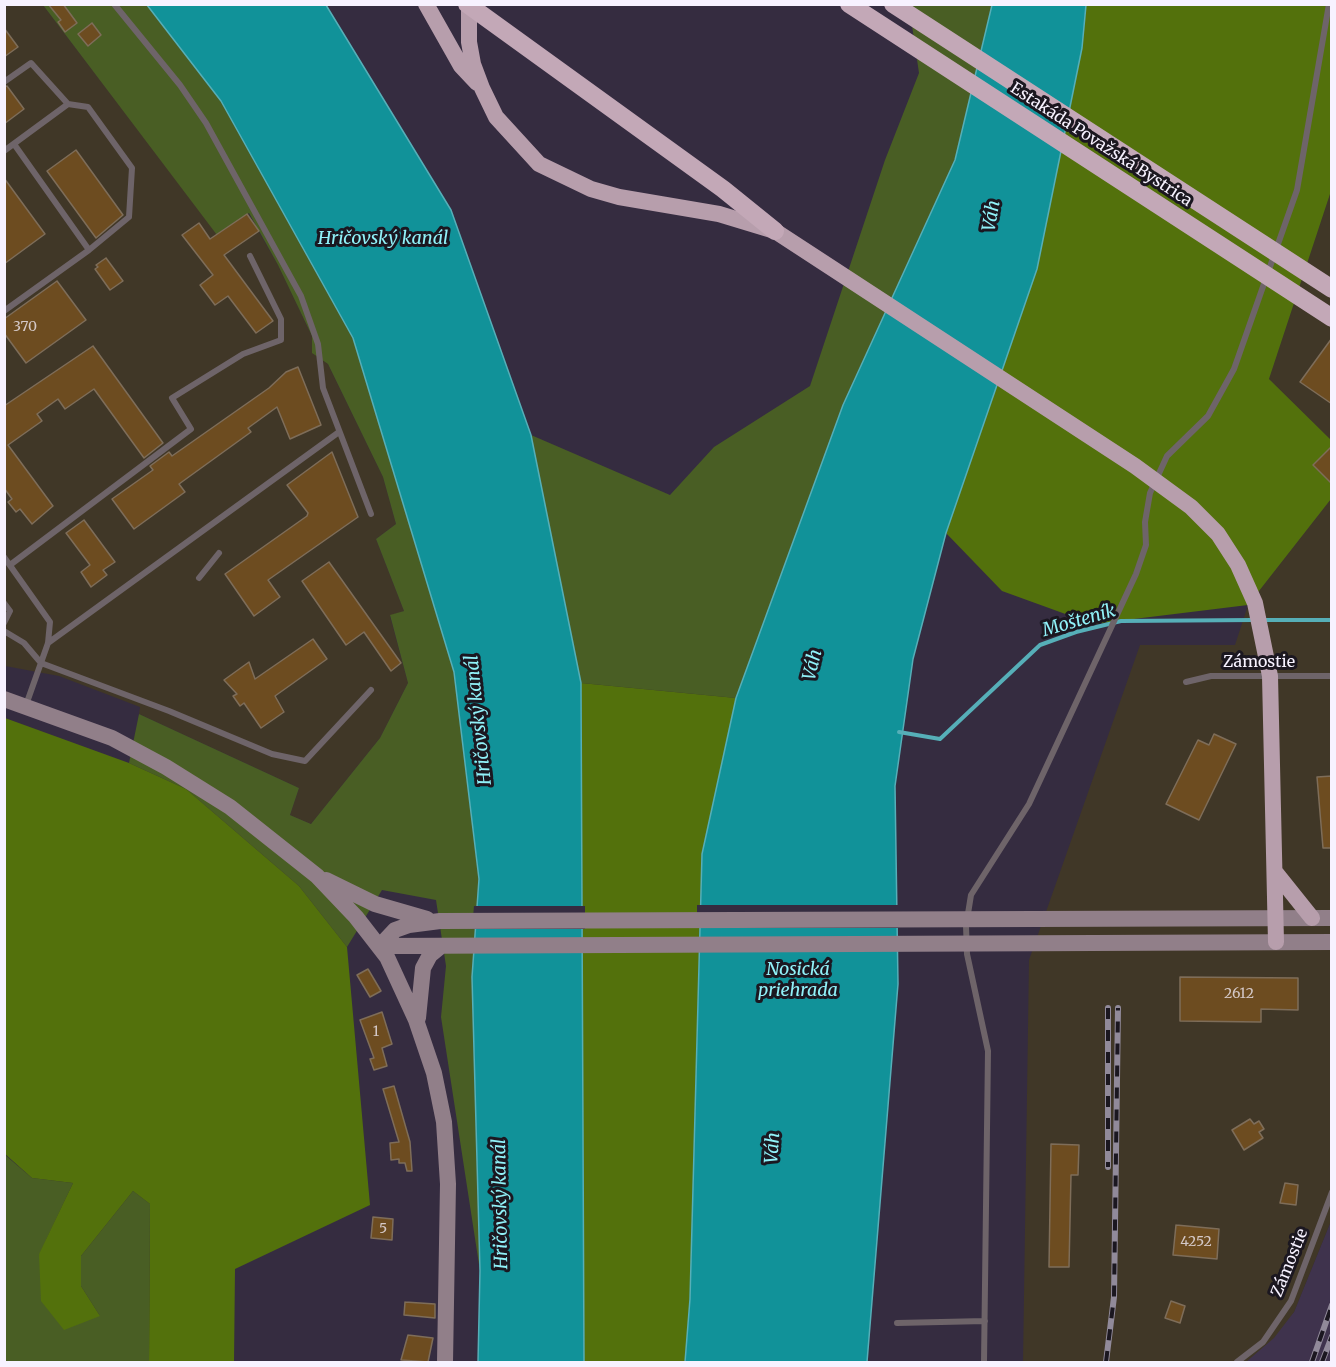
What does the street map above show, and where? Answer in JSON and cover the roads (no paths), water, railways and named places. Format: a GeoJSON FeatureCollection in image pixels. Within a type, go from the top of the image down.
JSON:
{"type":"FeatureCollection","features":[{"type":"Feature","properties":{"kind":"highway"},"geometry":{"type":"LineString","coordinates":[[426,4],[461,66],[482,88]]}},
{"type":"Feature","properties":{"kind":"highway"},"geometry":{"type":"LineString","coordinates":[[468,4],[473,64],[482,88],[496,117],[516,142],[539,164],[569,180],[619,197],[719,214],[775,231]]}},
{"type":"Feature","properties":{"kind":"highway"},"geometry":{"type":"LineString","coordinates":[[468,4],[723,189],[775,231],[1079,428],[1191,507],[1218,534],[1255,603],[1270,676],[1276,942]]}},
{"type":"Feature","properties":{"kind":"highway","name":"Estakáda Považská Bystrica"},"geometry":{"type":"LineString","coordinates":[[849,4],[1332,318]]}},
{"type":"Feature","properties":{"kind":"highway","name":"Estakáda Považská Bystrica"},"geometry":{"type":"LineString","coordinates":[[893,4],[1332,289]]}},
{"type":"Feature","properties":{"kind":"highway"},"geometry":{"type":"LineString","coordinates":[[1276,873],[1312,918]]}},
{"type":"Feature","properties":{"kind":"main road"},"geometry":{"type":"LineString","coordinates":[[4,699],[26,705],[112,738],[166,767],[230,807],[317,876],[380,946],[398,977],[418,1025],[442,1107],[446,1144],[446,1362]]}},
{"type":"Feature","properties":{"kind":"main road"},"geometry":{"type":"LineString","coordinates":[[317,876],[375,904],[406,914],[448,921]]}},
{"type":"Feature","properties":{"kind":"main road"},"geometry":{"type":"LineString","coordinates":[[380,946],[395,930],[409,925],[448,921],[1332,918]]}},
{"type":"Feature","properties":{"kind":"main road"},"geometry":{"type":"LineString","coordinates":[[380,946],[1332,942]]}},
{"type":"Feature","properties":{"kind":"main road"},"geometry":{"type":"LineString","coordinates":[[418,1025],[421,975],[428,958],[449,946]]}},
{"type":"Feature","properties":{"kind":"lane"},"geometry":{"type":"LineString","coordinates":[[114,4],[173,76],[206,123],[301,296],[318,344],[320,378],[371,514]]}},
{"type":"Feature","properties":{"kind":"lane"},"geometry":{"type":"LineString","coordinates":[[984,1362],[988,1051],[967,954],[966,926],[971,896],[1029,804],[1136,574],[1146,545],[1145,522],[1150,493],[1167,456],[1208,416],[1234,369],[1297,189],[1329,4]]}},
{"type":"Feature","properties":{"kind":"lane"},"geometry":{"type":"LineString","coordinates":[[4,82],[31,63],[68,104],[88,107],[132,168],[129,217],[89,250],[4,311]]}},
{"type":"Feature","properties":{"kind":"lane"},"geometry":{"type":"LineString","coordinates":[[4,151],[68,104]]}},
{"type":"Feature","properties":{"kind":"lane"},"geometry":{"type":"LineString","coordinates":[[14,144],[89,250]]}},
{"type":"Feature","properties":{"kind":"lane"},"geometry":{"type":"LineString","coordinates":[[10,565],[191,429],[172,398],[243,354],[281,340],[281,319],[250,256]]}},
{"type":"Feature","properties":{"kind":"lane"},"geometry":{"type":"LineString","coordinates":[[48,643],[339,432]]}},
{"type":"Feature","properties":{"kind":"lane"},"geometry":{"type":"LineString","coordinates":[[199,578],[219,553]]}},
{"type":"Feature","properties":{"kind":"lane"},"geometry":{"type":"LineString","coordinates":[[4,557],[50,622],[48,643],[26,705]]}},
{"type":"Feature","properties":{"kind":"lane"},"geometry":{"type":"LineString","coordinates":[[4,603],[10,611],[4,623]]}},
{"type":"Feature","properties":{"kind":"lane"},"geometry":{"type":"LineString","coordinates":[[4,631],[24,643],[41,663],[169,711],[272,754],[305,761],[371,690]]}},
{"type":"Feature","properties":{"kind":"lane","name":"Zámostie"},"geometry":{"type":"LineString","coordinates":[[1186,682],[1211,676],[1332,676]]}},
{"type":"Feature","properties":{"kind":"lane","name":"Zámostie"},"geometry":{"type":"LineString","coordinates":[[1237,1362],[1263,1342],[1291,1301],[1332,1192]]}},
{"type":"Feature","properties":{"kind":"lane"},"geometry":{"type":"LineString","coordinates":[[897,1323],[985,1321]]}},
{"type":"Feature","properties":{"kind":"water","name":"Hričovský kanál"},"geometry":{"type":"Polygon","coordinates":[[[147,5],[326,5],[451,210],[531,435],[581,683],[584,1362],[478,1362],[480,1271],[472,977],[479,879],[454,672],[353,338],[221,101],[147,5]]]}},
{"type":"Feature","properties":{"kind":"water"},"geometry":{"type":"Polygon","coordinates":[[[992,5],[1086,5],[1082,48],[1037,269],[946,533],[913,659],[895,786],[898,984],[867,1362],[685,1362],[690,1299],[702,854],[736,698],[843,405],[955,160],[992,5]]]}},
{"type":"Feature","properties":{"kind":"waterway","name":"Mošteník"},"geometry":{"type":"LineString","coordinates":[[899,732],[940,739],[1040,645],[1076,632],[1121,621],[1253,620]]}},
{"type":"Feature","properties":{"kind":"waterway","name":"Mošteník"},"geometry":{"type":"LineString","coordinates":[[1263,620],[1332,620]]}},
{"type":"Feature","properties":{"kind":"railway"},"geometry":{"type":"LineString","coordinates":[[1108,1008],[1108,1167]]}},
{"type":"Feature","properties":{"kind":"railway"},"geometry":{"type":"LineString","coordinates":[[1106,1362],[1114,1297],[1118,1008]]}},
{"type":"Feature","properties":{"kind":"railway"},"geometry":{"type":"LineString","coordinates":[[1312,1362],[1332,1305]]}},
{"type":"Feature","properties":{"kind":"railway"},"geometry":{"type":"LineString","coordinates":[[1322,1362],[1332,1336]]}},
{"type":"Feature","properties":{"kind":"water label","name":"Váh"},"geometry":{"type":"Point","coordinates":[992,216]}},
{"type":"Feature","properties":{"kind":"water label","name":"Váh"},"geometry":{"type":"Point","coordinates":[813,665]}},
{"type":"Feature","properties":{"kind":"water label","name":"Nosická priehrada"},"geometry":{"type":"Point","coordinates":[798,980]}},
{"type":"Feature","properties":{"kind":"water label","name":"Váh"},"geometry":{"type":"Point","coordinates":[773,1148]}}]}
